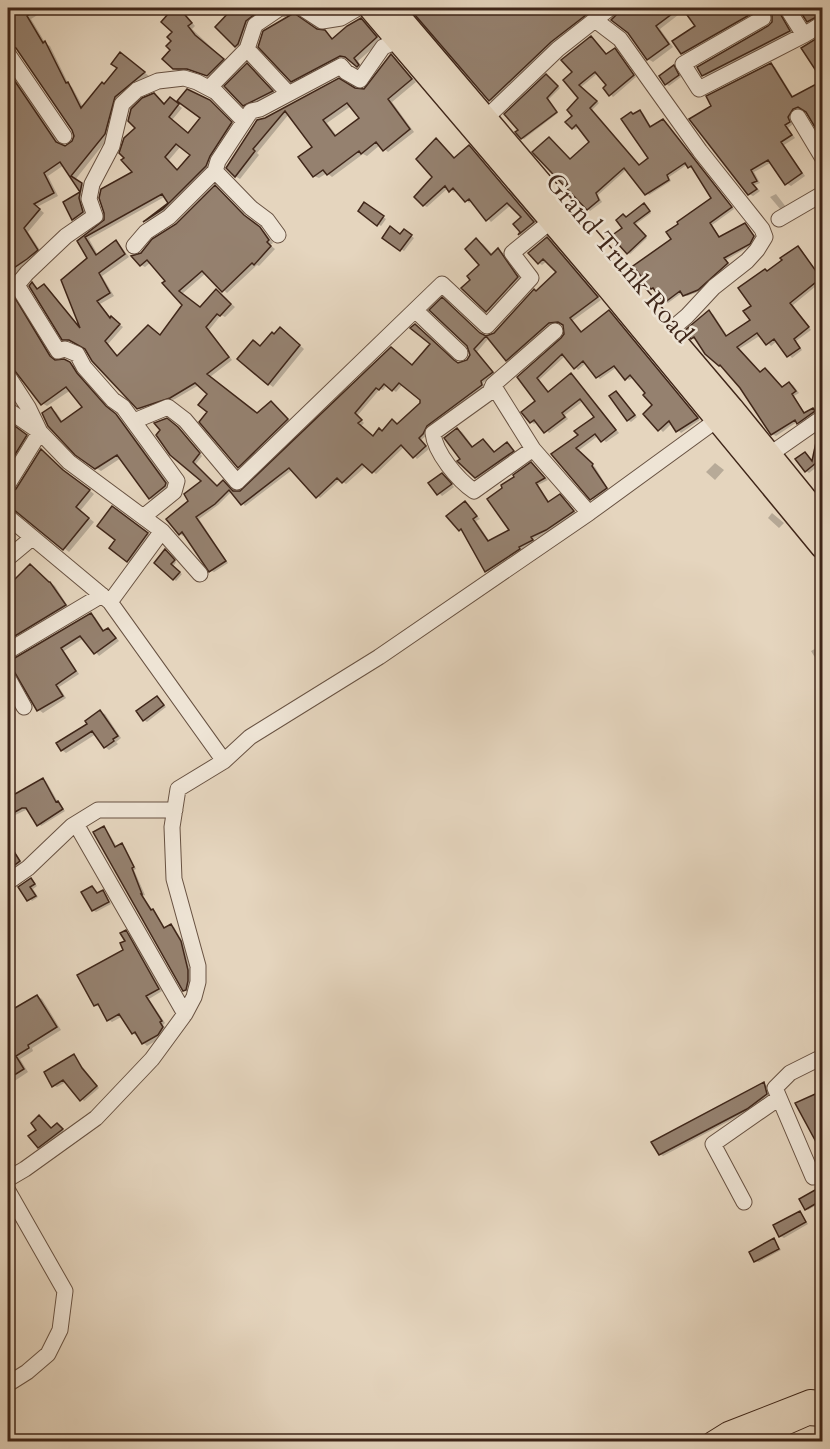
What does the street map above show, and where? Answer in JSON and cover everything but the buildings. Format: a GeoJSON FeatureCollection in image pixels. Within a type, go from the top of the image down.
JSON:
{"type":"FeatureCollection","features":[{"type":"Feature","properties":{"kind":"highway","name":"Grand Trunk Road"},"geometry":{"type":"LineString","coordinates":[[370,8],[551,221],[724,414],[769,455],[821,513]]}},
{"type":"Feature","properties":{"kind":"highway","name":"Grand Trunk Road"},"geometry":{"type":"LineString","coordinates":[[392,8],[667,333],[822,547]]}},
{"type":"Feature","properties":{"kind":"main road"},"geometry":{"type":"LineString","coordinates":[[712,1442],[728,1432],[810,1400],[822,1401]]}},
{"type":"Feature","properties":{"kind":"main road"},"geometry":{"type":"LineString","coordinates":[[746,1442],[808,1415],[822,1416]]}},
{"type":"Feature","properties":{"kind":"street"},"geometry":{"type":"LineString","coordinates":[[209,88],[248,49],[255,25],[280,8],[285,8]]}},
{"type":"Feature","properties":{"kind":"street"},"geometry":{"type":"LineString","coordinates":[[302,8],[322,21],[341,18],[358,8]]}},
{"type":"Feature","properties":{"kind":"street"},"geometry":{"type":"LineString","coordinates":[[486,118],[558,49],[610,8]]}},
{"type":"Feature","properties":{"kind":"street"},"geometry":{"type":"LineString","coordinates":[[787,8],[804,35]]}},
{"type":"Feature","properties":{"kind":"street"},"geometry":{"type":"LineString","coordinates":[[763,18],[683,64],[699,89],[822,24]]}},
{"type":"Feature","properties":{"kind":"street"},"geometry":{"type":"LineString","coordinates":[[595,20],[620,39],[700,151],[762,229],[765,237],[758,250],[747,261],[714,286],[687,316],[667,333]]}},
{"type":"Feature","properties":{"kind":"street"},"geometry":{"type":"LineString","coordinates":[[134,246],[146,232],[169,217],[215,171],[218,161],[250,111],[260,109],[341,66],[346,72],[360,80],[383,47],[395,42],[404,46]]}},
{"type":"Feature","properties":{"kind":"street"},"geometry":{"type":"LineString","coordinates":[[248,49],[288,93]]}},
{"type":"Feature","properties":{"kind":"street"},"geometry":{"type":"LineString","coordinates":[[8,54],[64,136]]}},
{"type":"Feature","properties":{"kind":"street"},"geometry":{"type":"LineString","coordinates":[[143,517],[174,492],[177,481],[123,406],[113,400],[84,368],[77,354],[65,349],[58,351],[17,285],[66,236],[95,216],[88,199],[92,184],[112,146],[122,104],[136,90],[158,81],[184,78],[209,88],[231,106],[244,121]]}},
{"type":"Feature","properties":{"kind":"street"},"geometry":{"type":"LineString","coordinates":[[798,117],[822,157]]}},
{"type":"Feature","properties":{"kind":"street"},"geometry":{"type":"LineString","coordinates":[[215,171],[251,208],[267,220],[278,235]]}},
{"type":"Feature","properties":{"kind":"street"},"geometry":{"type":"LineString","coordinates":[[779,219],[822,194]]}},
{"type":"Feature","properties":{"kind":"street"},"geometry":{"type":"LineString","coordinates":[[134,421],[168,407],[185,420],[237,482],[442,284],[487,326],[531,278],[512,252],[551,221]]}},
{"type":"Feature","properties":{"kind":"street"},"geometry":{"type":"LineString","coordinates":[[415,310],[460,353]]}},
{"type":"Feature","properties":{"kind":"street"},"geometry":{"type":"LineString","coordinates":[[533,449],[474,491],[463,484],[434,445],[433,433],[490,392],[494,385],[555,331]]}},
{"type":"Feature","properties":{"kind":"street"},"geometry":{"type":"LineString","coordinates":[[8,376],[28,407],[40,432]]}},
{"type":"Feature","properties":{"kind":"street"},"geometry":{"type":"LineString","coordinates":[[494,385],[533,449],[589,513]]}},
{"type":"Feature","properties":{"kind":"street"},"geometry":{"type":"LineString","coordinates":[[8,410],[40,432],[69,462],[162,531],[200,574]]}},
{"type":"Feature","properties":{"kind":"street"},"geometry":{"type":"LineString","coordinates":[[8,1179],[26,1169],[96,1118],[152,1059],[194,997],[198,982],[198,966],[174,879],[172,827],[178,789],[224,761],[250,737],[379,657],[589,513],[724,414]]}},
{"type":"Feature","properties":{"kind":"street"},"geometry":{"type":"LineString","coordinates":[[769,455],[822,418]]}},
{"type":"Feature","properties":{"kind":"street"},"geometry":{"type":"LineString","coordinates":[[8,484],[40,432]]}},
{"type":"Feature","properties":{"kind":"street"},"geometry":{"type":"LineString","coordinates":[[8,517],[106,598],[224,761]]}},
{"type":"Feature","properties":{"kind":"street"},"geometry":{"type":"LineString","coordinates":[[8,651],[106,598],[162,531]]}},
{"type":"Feature","properties":{"kind":"street"},"geometry":{"type":"LineString","coordinates":[[8,558],[32,538]]}},
{"type":"Feature","properties":{"kind":"street"},"geometry":{"type":"LineString","coordinates":[[8,678],[24,707]]}},
{"type":"Feature","properties":{"kind":"street"},"geometry":{"type":"LineString","coordinates":[[8,882],[28,868],[76,824],[98,810],[174,810]]}},
{"type":"Feature","properties":{"kind":"street"},"geometry":{"type":"LineString","coordinates":[[76,824],[184,1014]]}},
{"type":"Feature","properties":{"kind":"street"},"geometry":{"type":"LineString","coordinates":[[813,1177],[775,1088],[790,1073],[822,1057]]}},
{"type":"Feature","properties":{"kind":"street"},"geometry":{"type":"LineString","coordinates":[[744,1202],[713,1144],[779,1098]]}},
{"type":"Feature","properties":{"kind":"street"},"geometry":{"type":"LineString","coordinates":[[8,1191],[64,1291],[60,1330],[48,1354],[8,1384]]}}]}
